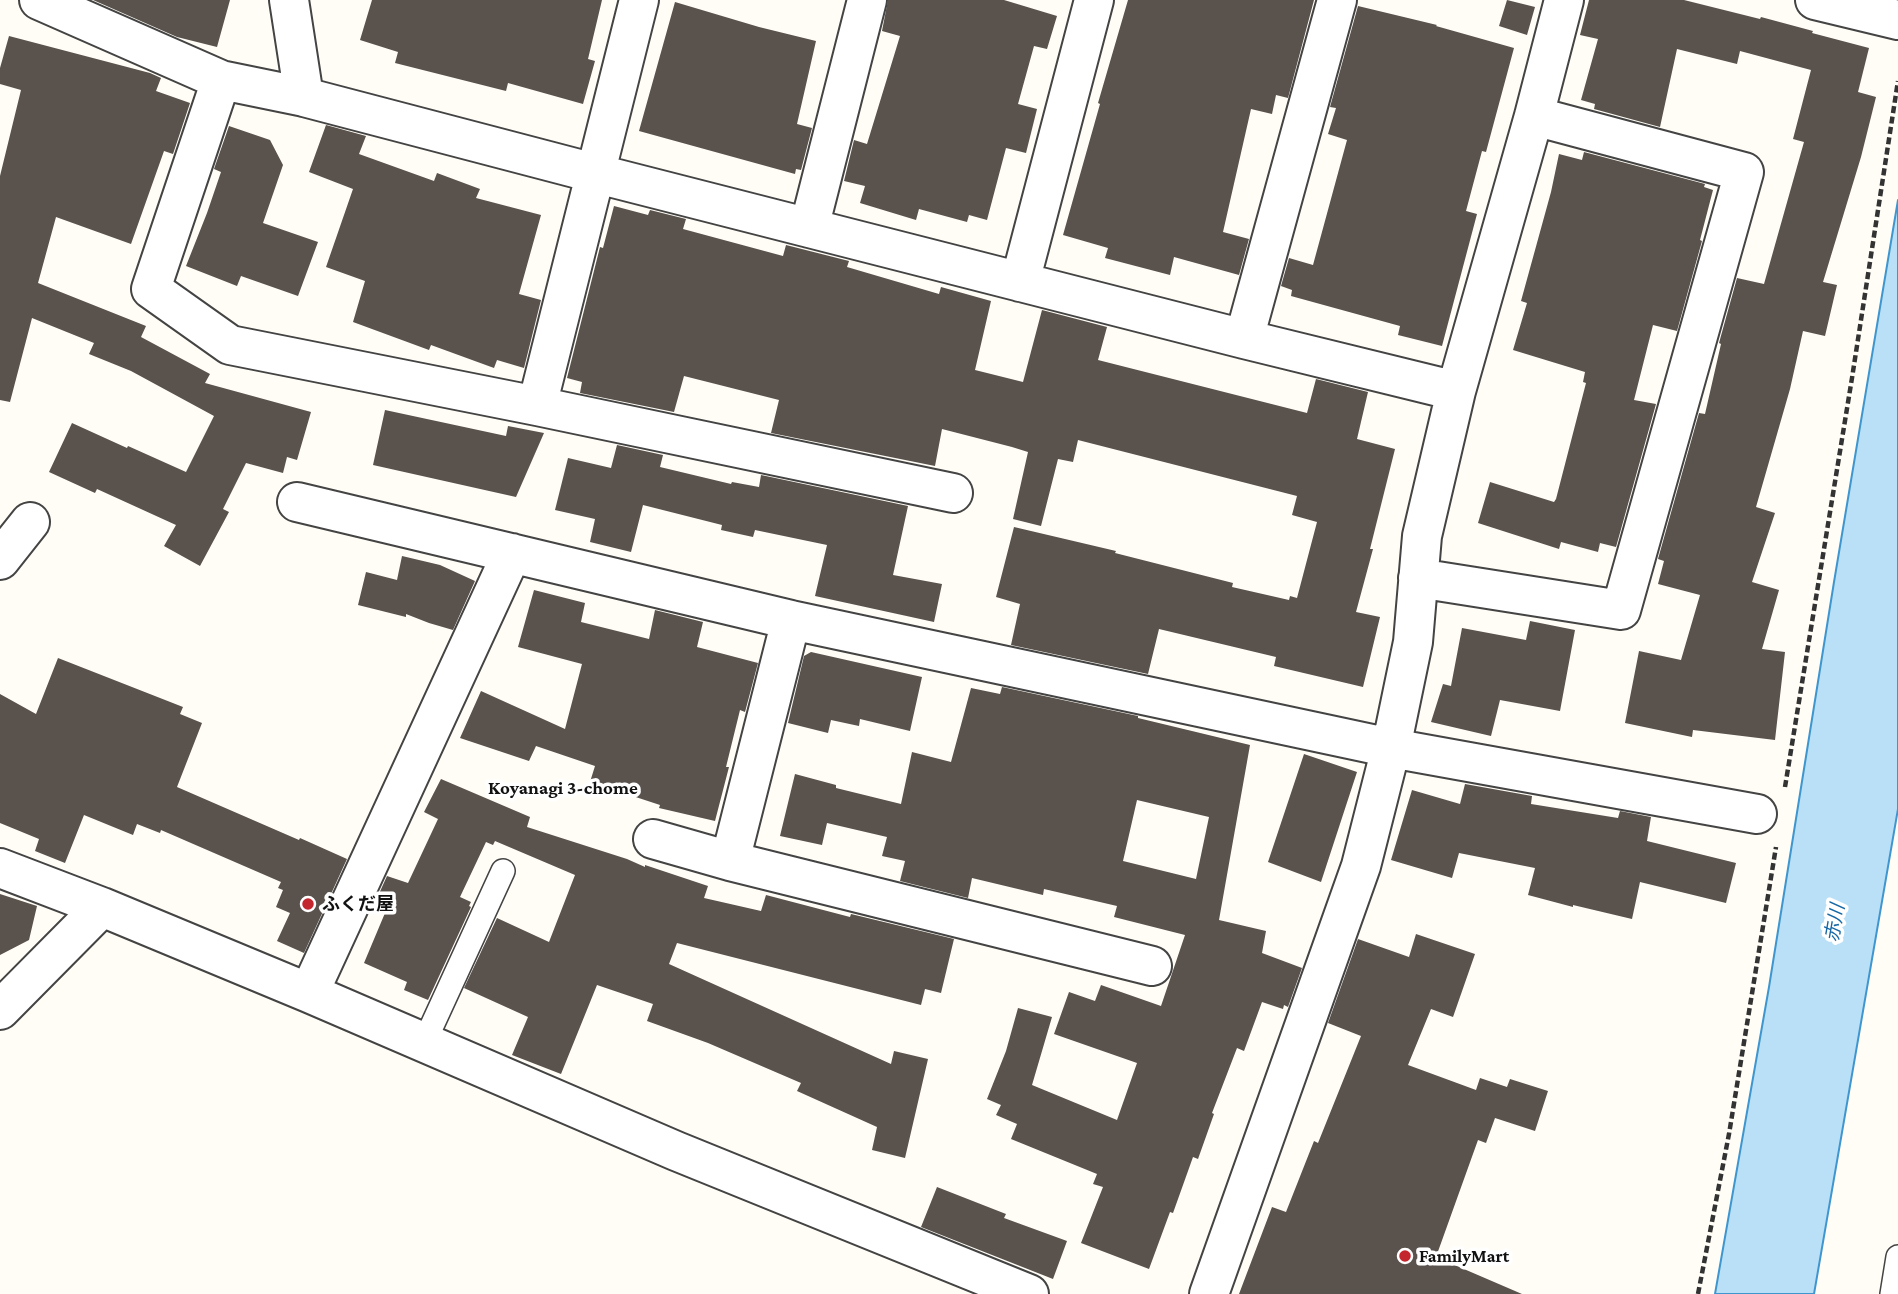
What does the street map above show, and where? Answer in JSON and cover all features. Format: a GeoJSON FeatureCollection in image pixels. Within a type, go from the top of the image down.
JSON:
{"type":"FeatureCollection","features":[{"type":"Feature","properties":{"kind":"street"},"geometry":{"type":"LineString","coordinates":[[39,0],[222,80],[304,97],[1020,282],[1456,391]]}},
{"type":"Feature","properties":{"kind":"street"},"geometry":{"type":"LineString","coordinates":[[289,0],[304,97]]}},
{"type":"Feature","properties":{"kind":"street"},"geometry":{"type":"LineString","coordinates":[[537,406],[639,0]]}},
{"type":"Feature","properties":{"kind":"street"},"geometry":{"type":"LineString","coordinates":[[809,228],[866,0]]}},
{"type":"Feature","properties":{"kind":"street"},"geometry":{"type":"LineString","coordinates":[[1020,282],[1094,0]]}},
{"type":"Feature","properties":{"kind":"street"},"geometry":{"type":"LineString","coordinates":[[1244,339],[1336,0]]}},
{"type":"Feature","properties":{"kind":"street"},"geometry":{"type":"LineString","coordinates":[[1209,1294],[1361,866],[1391,748],[1413,642],[1422,536],[1456,391],[1564,0]]}},
{"type":"Feature","properties":{"kind":"street"},"geometry":{"type":"LineString","coordinates":[[1815,0],[1898,20]]}},
{"type":"Feature","properties":{"kind":"street"},"geometry":{"type":"LineString","coordinates":[[222,80],[151,289],[230,345],[953,493]]}},
{"type":"Feature","properties":{"kind":"street"},"geometry":{"type":"LineString","coordinates":[[1418,578],[1621,610],[1744,172],[1534,116]]}},
{"type":"Feature","properties":{"kind":"street"},"geometry":{"type":"LineString","coordinates":[[298,502],[791,620],[1391,748],[1768,817]]}},
{"type":"Feature","properties":{"kind":"street"},"geometry":{"type":"LineString","coordinates":[[0,560],[30,522]]}},
{"type":"Feature","properties":{"kind":"street"},"geometry":{"type":"LineString","coordinates":[[309,993],[512,553]]}},
{"type":"Feature","properties":{"kind":"street"},"geometry":{"type":"LineString","coordinates":[[730,861],[791,620]]}},
{"type":"Feature","properties":{"kind":"street"},"geometry":{"type":"LineString","coordinates":[[653,839],[730,861],[1153,965]]}},
{"type":"Feature","properties":{"kind":"street"},"geometry":{"type":"LineString","coordinates":[[0,868],[102,907],[689,1156],[1029,1294]]}},
{"type":"Feature","properties":{"kind":"street"},"geometry":{"type":"LineString","coordinates":[[0,1010],[102,907]]}},
{"type":"Feature","properties":{"kind":"lane"},"geometry":{"type":"LineString","coordinates":[[424,1043],[503,871]]}},
{"type":"Feature","properties":{"kind":"lane"},"geometry":{"type":"LineString","coordinates":[[1892,1294],[1898,1257]]}},
{"type":"Feature","properties":{"kind":"path"},"geometry":{"type":"LineString","coordinates":[[1698,1294],[1729,1134],[1768,817],[1852,379],[1898,81]]}},
{"type":"Feature","properties":{"kind":"water","name":"赤川"},"geometry":{"type":"Polygon","coordinates":[[[1898,200],[1898,809],[1814,1294],[1715,1294],[1769,987],[1898,200]]]}},
{"type":"Feature","properties":{"kind":"building"},"geometry":{"type":"Polygon","coordinates":[[[93,0],[230,0],[217,47],[177,37],[93,0]]]}},
{"type":"Feature","properties":{"kind":"building"},"geometry":{"type":"Polygon","coordinates":[[[372,0],[602,0],[588,59],[595,61],[583,104],[508,83],[506,91],[395,63],[398,52],[360,40],[372,0]]]}},
{"type":"Feature","properties":{"kind":"building"},"geometry":{"type":"Polygon","coordinates":[[[888,0],[1004,0],[1057,16],[1047,49],[1034,46],[1018,104],[1037,109],[1026,153],[1006,148],[987,220],[969,215],[967,222],[919,209],[916,220],[860,203],[865,186],[844,181],[854,140],[867,144],[900,36],[882,31],[888,0]]]}},
{"type":"Feature","properties":{"kind":"building"},"geometry":{"type":"Polygon","coordinates":[[[1128,0],[1314,0],[1288,98],[1276,95],[1272,114],[1251,109],[1223,232],[1249,239],[1239,275],[1174,257],[1170,275],[1105,258],[1108,248],[1063,235],[1128,0]]]}},
{"type":"Feature","properties":{"kind":"building"},"geometry":{"type":"Polygon","coordinates":[[[1507,0],[1535,7],[1527,35],[1499,26],[1507,0]]]}},
{"type":"Feature","properties":{"kind":"building"},"geometry":{"type":"Polygon","coordinates":[[[1589,0],[1684,0],[1760,19],[1761,17],[1869,48],[1858,92],[1876,97],[1861,157],[1823,282],[1837,285],[1825,336],[1803,331],[1790,389],[1756,507],[1775,513],[1752,582],[1779,590],[1762,649],[1785,652],[1775,740],[1693,730],[1692,737],[1625,723],[1639,651],[1681,660],[1700,595],[1658,584],[1664,561],[1658,559],[1699,413],[1705,414],[1721,344],[1719,343],[1737,278],[1764,284],[1804,142],[1793,139],[1811,70],[1740,51],[1737,64],[1677,49],[1660,127],[1594,109],[1595,104],[1581,100],[1598,39],[1580,35],[1589,0]]]}},
{"type":"Feature","properties":{"kind":"building"},"geometry":{"type":"Polygon","coordinates":[[[675,2],[816,41],[797,124],[812,128],[801,170],[796,169],[795,174],[639,131],[675,2]]]}},
{"type":"Feature","properties":{"kind":"building"},"geometry":{"type":"Polygon","coordinates":[[[1358,6],[1437,25],[1514,48],[1486,152],[1482,151],[1466,211],[1477,214],[1442,346],[1398,335],[1400,326],[1291,296],[1292,290],[1281,286],[1289,258],[1313,265],[1347,140],[1328,134],[1336,108],[1330,107],[1358,6]]]}},
{"type":"Feature","properties":{"kind":"building"},"geometry":{"type":"Polygon","coordinates":[[[9,36],[150,73],[161,78],[156,91],[190,103],[173,154],[164,151],[131,244],[56,217],[38,283],[146,326],[141,337],[210,374],[205,383],[311,412],[297,460],[287,457],[283,473],[246,463],[223,509],[229,512],[200,566],[164,546],[176,525],[97,489],[95,493],[49,472],[72,423],[186,472],[214,416],[131,371],[89,354],[94,343],[32,318],[10,402],[0,400],[0,176],[21,90],[0,84],[0,68],[9,36]]]}},
{"type":"Feature","properties":{"kind":"building"},"geometry":{"type":"Polygon","coordinates":[[[326,125],[366,136],[359,154],[434,181],[437,173],[480,189],[476,198],[541,215],[519,294],[541,300],[524,368],[497,360],[494,368],[431,345],[429,350],[353,322],[365,281],[326,267],[353,189],[309,172],[326,125]]]}},
{"type":"Feature","properties":{"kind":"building"},"geometry":{"type":"Polygon","coordinates":[[[229,126],[270,140],[283,165],[263,223],[318,242],[298,296],[241,276],[237,286],[186,266],[221,172],[214,169],[229,126]]]}},
{"type":"Feature","properties":{"kind":"building"},"geometry":{"type":"Polygon","coordinates":[[[1584,152],[1705,184],[1704,187],[1713,190],[1677,331],[1653,325],[1634,400],[1656,404],[1616,547],[1600,543],[1598,552],[1561,542],[1559,549],[1478,523],[1490,482],[1554,502],[1556,499],[1586,383],[1583,382],[1585,372],[1513,350],[1527,303],[1521,301],[1559,154],[1582,160],[1584,152]]]}},
{"type":"Feature","properties":{"kind":"building"},"geometry":{"type":"Polygon","coordinates":[[[614,206],[648,215],[650,210],[686,219],[683,229],[783,256],[786,245],[849,261],[847,267],[939,294],[941,287],[991,301],[975,370],[1023,382],[1042,310],[1107,327],[1098,360],[1307,413],[1316,379],[1368,392],[1357,439],[1395,449],[1356,612],[1380,617],[1363,687],[1274,666],[1276,657],[1159,629],[1148,674],[1011,645],[1020,604],[996,597],[1014,527],[1116,551],[1115,553],[1233,583],[1232,587],[1289,600],[1290,596],[1297,598],[1317,522],[1292,515],[1297,496],[1078,440],[1073,462],[1058,459],[1041,526],[1013,519],[1028,452],[1012,447],[942,429],[935,466],[771,433],[779,400],[684,376],[674,412],[580,393],[582,382],[567,378],[600,247],[603,248],[614,206]]]}},
{"type":"Feature","properties":{"kind":"building"},"geometry":{"type":"Polygon","coordinates":[[[385,410],[506,436],[508,426],[544,433],[516,497],[373,465],[385,410]]]}},
{"type":"Feature","properties":{"kind":"building"},"geometry":{"type":"Polygon","coordinates":[[[617,445],[663,455],[660,467],[731,484],[759,487],[761,475],[908,506],[893,575],[942,584],[934,622],[815,596],[827,545],[755,530],[753,537],[721,530],[722,525],[643,505],[631,552],[590,542],[595,519],[555,510],[568,458],[611,468],[617,445]]]}},
{"type":"Feature","properties":{"kind":"building"},"geometry":{"type":"Polygon","coordinates":[[[402,556],[440,565],[475,581],[453,630],[406,614],[406,617],[358,605],[366,572],[397,580],[402,556]]]}},
{"type":"Feature","properties":{"kind":"building"},"geometry":{"type":"Polygon","coordinates":[[[534,590],[585,603],[581,622],[649,639],[655,610],[703,622],[697,647],[758,663],[745,712],[740,710],[715,821],[659,808],[660,805],[590,782],[595,766],[536,746],[529,761],[460,738],[481,691],[565,729],[582,664],[518,647],[534,590]]]}},
{"type":"Feature","properties":{"kind":"building"},"geometry":{"type":"Polygon","coordinates":[[[1530,621],[1575,630],[1560,711],[1500,700],[1491,736],[1431,722],[1443,684],[1451,686],[1462,628],[1526,640],[1530,621]]]}},
{"type":"Feature","properties":{"kind":"building"},"geometry":{"type":"Polygon","coordinates":[[[811,652],[922,677],[910,731],[860,719],[859,726],[831,720],[828,733],[788,723],[804,656],[811,652]]]}},
{"type":"Feature","properties":{"kind":"building"},"geometry":{"type":"Polygon","coordinates":[[[58,658],[183,707],[180,714],[202,723],[177,787],[347,859],[304,953],[277,941],[290,913],[276,907],[283,890],[278,888],[281,882],[161,830],[160,833],[137,824],[133,835],[84,815],[65,863],[35,851],[39,839],[0,823],[0,694],[36,714],[58,658]]]}},
{"type":"Feature","properties":{"kind":"building"},"geometry":{"type":"Polygon","coordinates":[[[1002,687],[1138,716],[1250,745],[1219,920],[1266,931],[1262,953],[1302,968],[1288,1007],[1284,1005],[1283,1009],[1262,1002],[1244,1051],[1237,1048],[1198,1159],[1193,1157],[1149,1269],[1081,1243],[1103,1187],[1093,1184],[1097,1174],[1011,1139],[1017,1124],[996,1115],[1001,1105],[987,1099],[1006,1051],[1018,1008],[1052,1017],[1032,1085],[1117,1120],[1137,1063],[1054,1034],[1069,992],[1095,1001],[1101,985],[1161,1006],[1185,935],[1114,917],[1117,906],[1044,889],[1043,895],[972,878],[968,898],[900,881],[905,861],[882,856],[887,837],[827,823],[822,845],[780,836],[795,774],[836,785],[836,788],[901,804],[912,752],[951,762],[971,688],[1000,694],[1002,687]],[[1137,800],[1123,861],[1196,879],[1209,817],[1137,800]]]}},
{"type":"Feature","properties":{"kind":"building"},"geometry":{"type":"Polygon","coordinates":[[[1304,754],[1357,772],[1321,882],[1268,862],[1304,754]]]}},
{"type":"Feature","properties":{"kind":"building"},"geometry":{"type":"Polygon","coordinates":[[[441,779],[530,817],[527,827],[708,886],[704,898],[761,911],[766,895],[850,917],[851,914],[954,939],[941,993],[925,989],[921,1005],[677,943],[669,964],[891,1064],[894,1051],[928,1059],[905,1158],[872,1150],[877,1127],[797,1091],[801,1083],[708,1043],[647,1021],[653,1004],[597,985],[561,1074],[512,1055],[528,1017],[464,988],[497,918],[549,942],[575,875],[495,841],[493,845],[486,842],[460,897],[471,902],[471,907],[428,1000],[404,990],[407,982],[364,963],[385,913],[373,907],[387,876],[408,883],[438,819],[424,812],[441,779]]]}},
{"type":"Feature","properties":{"kind":"building"},"geometry":{"type":"Polygon","coordinates":[[[1465,784],[1532,796],[1531,804],[1618,818],[1620,811],[1651,817],[1647,841],[1736,863],[1726,903],[1640,882],[1632,919],[1528,895],[1535,868],[1459,853],[1452,878],[1391,860],[1412,790],[1460,804],[1465,784]]]}},
{"type":"Feature","properties":{"kind":"building"},"geometry":{"type":"Polygon","coordinates":[[[0,894],[37,906],[29,940],[0,955],[0,894]]]}},
{"type":"Feature","properties":{"kind":"building"},"geometry":{"type":"Polygon","coordinates":[[[1416,934],[1475,954],[1453,1017],[1431,1009],[1408,1065],[1476,1090],[1480,1078],[1507,1087],[1510,1079],[1548,1091],[1535,1131],[1495,1118],[1486,1143],[1478,1140],[1436,1257],[1522,1294],[1239,1294],[1272,1207],[1286,1212],[1314,1141],[1318,1143],[1361,1036],[1328,1023],[1358,939],[1409,957],[1416,934]]]}},
{"type":"Feature","properties":{"kind":"building"},"geometry":{"type":"Polygon","coordinates":[[[937,1187],[1006,1214],[1004,1218],[1067,1241],[1053,1279],[921,1227],[937,1187]]]}},
{"type":"Feature","properties":{"kind":"place","name":"ふくだ屋"},"geometry":{"type":"Point","coordinates":[308,904]}},
{"type":"Feature","properties":{"kind":"place","name":"FamilyMart"},"geometry":{"type":"Point","coordinates":[1405,1256]}},
{"type":"Feature","properties":{"kind":"district","name":"Koyanagi 3-chome"},"geometry":{"type":"Point","coordinates":[563,788]}}]}
